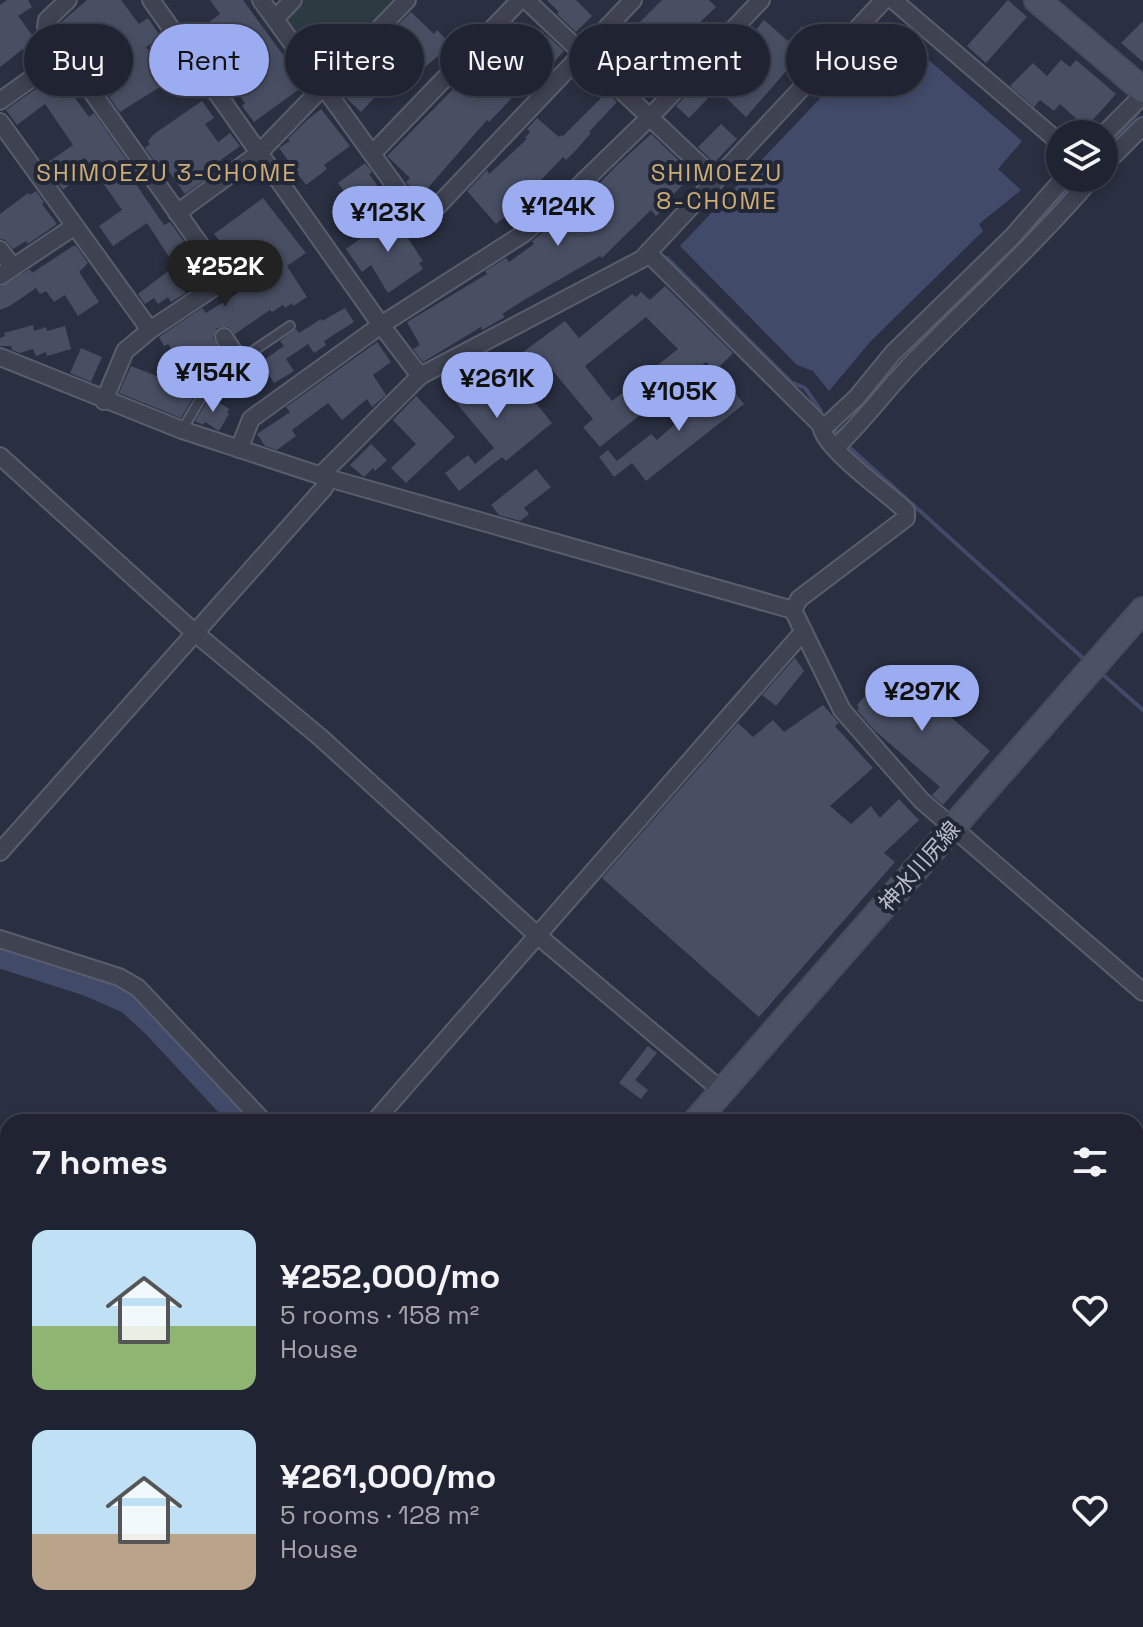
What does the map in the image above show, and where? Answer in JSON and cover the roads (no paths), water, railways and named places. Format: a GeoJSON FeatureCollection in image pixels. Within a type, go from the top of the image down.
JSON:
{"type":"FeatureCollection","features":[{"type":"Feature","properties":{"kind":"main road"},"geometry":{"type":"LineString","coordinates":[[1037,0],[1143,93]]}},
{"type":"Feature","properties":{"kind":"main road","name":"神水川尻線"},"geometry":{"type":"LineString","coordinates":[[702,1114],[1143,610]]}},
{"type":"Feature","properties":{"kind":"street"},"geometry":{"type":"LineString","coordinates":[[46,24],[68,0]]}},
{"type":"Feature","properties":{"kind":"street"},"geometry":{"type":"LineString","coordinates":[[151,0],[258,154],[420,376]]}},
{"type":"Feature","properties":{"kind":"street"},"geometry":{"type":"LineString","coordinates":[[261,0],[285,33]]}},
{"type":"Feature","properties":{"kind":"street"},"geometry":{"type":"LineString","coordinates":[[275,19],[293,0]]}},
{"type":"Feature","properties":{"kind":"street"},"geometry":{"type":"LineString","coordinates":[[384,24],[407,0]]}},
{"type":"Feature","properties":{"kind":"street"},"geometry":{"type":"LineString","coordinates":[[372,154],[520,0]]}},
{"type":"Feature","properties":{"kind":"street"},"geometry":{"type":"LineString","coordinates":[[526,0],[569,40]]}},
{"type":"Feature","properties":{"kind":"street"},"geometry":{"type":"LineString","coordinates":[[610,24],[633,0]]}},
{"type":"Feature","properties":{"kind":"street"},"geometry":{"type":"LineString","coordinates":[[239,449],[251,419],[381,325],[523,234],[580,185],[651,116],[761,0]]}},
{"type":"Feature","properties":{"kind":"street"},"geometry":{"type":"LineString","coordinates":[[0,852],[324,488],[325,476],[420,376],[628,267],[648,253],[884,0]]}},
{"type":"Feature","properties":{"kind":"street"},"geometry":{"type":"LineString","coordinates":[[893,0],[1046,131]]}},
{"type":"Feature","properties":{"kind":"street"},"geometry":{"type":"LineString","coordinates":[[330,96],[421,218],[569,68]]}},
{"type":"Feature","properties":{"kind":"street"},"geometry":{"type":"LineString","coordinates":[[0,101],[24,84]]}},
{"type":"Feature","properties":{"kind":"street"},"geometry":{"type":"LineString","coordinates":[[1117,120],[1143,93]]}},
{"type":"Feature","properties":{"kind":"street"},"geometry":{"type":"LineString","coordinates":[[93,96],[223,277],[219,284],[150,330],[125,351],[104,401]]}},
{"type":"Feature","properties":{"kind":"street"},"geometry":{"type":"LineString","coordinates":[[177,213],[258,154],[315,96]]}},
{"type":"Feature","properties":{"kind":"street"},"geometry":{"type":"LineString","coordinates":[[629,96],[715,179]]}},
{"type":"Feature","properties":{"kind":"street"},"geometry":{"type":"LineString","coordinates":[[0,122],[150,330]]}},
{"type":"Feature","properties":{"kind":"street"},"geometry":{"type":"LineString","coordinates":[[1118,151],[1143,126]]}},
{"type":"Feature","properties":{"kind":"street"},"geometry":{"type":"LineString","coordinates":[[821,425],[827,425],[857,397],[893,353],[1012,237],[1052,192]]}},
{"type":"Feature","properties":{"kind":"street"},"geometry":{"type":"LineString","coordinates":[[835,448],[882,400],[900,376],[1019,258],[1079,192]]}},
{"type":"Feature","properties":{"kind":"street"},"geometry":{"type":"LineString","coordinates":[[0,250],[6,272],[75,226]]}},
{"type":"Feature","properties":{"kind":"street"},"geometry":{"type":"LineString","coordinates":[[648,253],[821,425],[823,436],[905,510],[907,516],[799,599],[793,610]]}},
{"type":"Feature","properties":{"kind":"street"},"geometry":{"type":"LineString","coordinates":[[224,337],[239,360]]}},
{"type":"Feature","properties":{"kind":"street"},"geometry":{"type":"LineString","coordinates":[[0,357],[104,401],[239,449],[793,610],[842,710],[921,800],[1143,992]]}},
{"type":"Feature","properties":{"kind":"street"},"geometry":{"type":"LineString","coordinates":[[0,456],[195,633],[321,738],[537,935],[722,1091]]}},
{"type":"Feature","properties":{"kind":"street"},"geometry":{"type":"LineString","coordinates":[[381,1114],[803,632]]}},
{"type":"Feature","properties":{"kind":"street"},"geometry":{"type":"LineString","coordinates":[[0,939],[119,977],[138,988],[256,1114]]}},
{"type":"Feature","properties":{"kind":"lane"},"geometry":{"type":"LineString","coordinates":[[182,430],[213,378],[290,326]]}},
{"type":"Feature","properties":{"kind":"water"},"geometry":{"type":"Polygon","coordinates":[[[927,59],[1022,141],[998,169],[1021,190],[979,224],[983,231],[870,342],[829,391],[813,371],[797,365],[680,246],[822,96],[927,96],[927,59]]]}},
{"type":"Feature","properties":{"kind":"waterway"},"geometry":{"type":"LineString","coordinates":[[1118,135],[1138,113]]}},
{"type":"Feature","properties":{"kind":"waterway"},"geometry":{"type":"LineString","coordinates":[[1033,231],[1066,192]]}},
{"type":"Feature","properties":{"kind":"waterway"},"geometry":{"type":"LineString","coordinates":[[667,258],[791,382],[805,388],[821,411]]}},
{"type":"Feature","properties":{"kind":"waterway"},"geometry":{"type":"LineString","coordinates":[[882,385],[931,333]]}},
{"type":"Feature","properties":{"kind":"waterway"},"geometry":{"type":"LineString","coordinates":[[832,427],[837,433],[853,419]]}},
{"type":"Feature","properties":{"kind":"waterway"},"geometry":{"type":"LineString","coordinates":[[849,447],[1084,659]]}},
{"type":"Feature","properties":{"kind":"waterway"},"geometry":{"type":"LineString","coordinates":[[1101,673],[1143,710]]}},
{"type":"Feature","properties":{"kind":"waterway"},"geometry":{"type":"LineString","coordinates":[[0,955],[88,983],[129,1001],[238,1114]]}},
{"type":"Feature","properties":{"kind":"district","name":"SHIMOEZU 3-CHOME"},"geometry":{"type":"Point","coordinates":[167,172]}},
{"type":"Feature","properties":{"kind":"district","name":"SHIMOEZU 8-CHOME"},"geometry":{"type":"Point","coordinates":[717,186]}}]}
